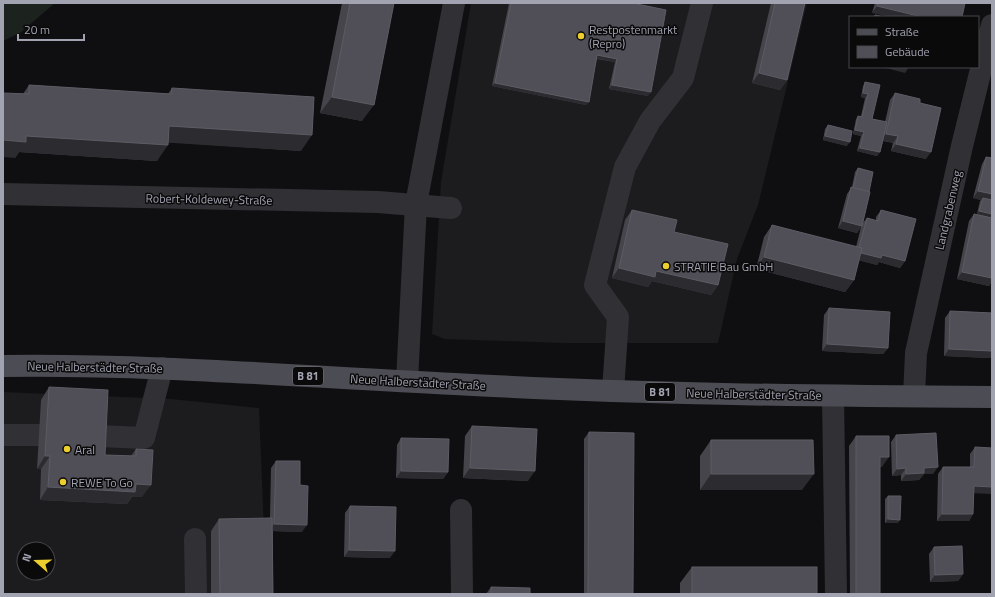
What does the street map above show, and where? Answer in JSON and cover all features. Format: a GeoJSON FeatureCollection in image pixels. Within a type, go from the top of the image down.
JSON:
{"type":"FeatureCollection","features":[{"type":"Feature","properties":{"kind":"main road","name":"Neue Halberstädter Straße"},"geometry":{"type":"LineString","coordinates":[[3,366],[162,368],[613,392],[992,397]]}},
{"type":"Feature","properties":{"kind":"street"},"geometry":{"type":"LineString","coordinates":[[407,381],[416,204],[454,3]]}},
{"type":"Feature","properties":{"kind":"street"},"geometry":{"type":"LineString","coordinates":[[613,392],[618,317],[595,285],[625,167],[650,121],[683,78],[702,3]]}},
{"type":"Feature","properties":{"kind":"street","name":"Landgrabenweg"},"geometry":{"type":"LineString","coordinates":[[914,396],[916,352],[962,146],[992,25]]}},
{"type":"Feature","properties":{"kind":"street","name":"Robert-Koldewey-Straße"},"geometry":{"type":"LineString","coordinates":[[3,194],[416,204],[451,208]]}},
{"type":"Feature","properties":{"kind":"street"},"geometry":{"type":"LineString","coordinates":[[98,436],[144,438],[162,368]]}},
{"type":"Feature","properties":{"kind":"street","name":"Neue Halberstädter Straße"},"geometry":{"type":"LineString","coordinates":[[833,396],[836,594]]}},
{"type":"Feature","properties":{"kind":"street"},"geometry":{"type":"LineString","coordinates":[[3,435],[39,435]]}},
{"type":"Feature","properties":{"kind":"street"},"geometry":{"type":"LineString","coordinates":[[461,510],[462,594]]}},
{"type":"Feature","properties":{"kind":"street"},"geometry":{"type":"LineString","coordinates":[[195,539],[196,594]]}},
{"type":"Feature","properties":{"kind":"shaded area"},"geometry":{"type":"Polygon","coordinates":[[[3,3],[55,3],[21,32],[3,41],[3,3]]]}},
{"type":"Feature","properties":{"kind":"shaded area"},"geometry":{"type":"Polygon","coordinates":[[[471,3],[807,3],[758,205],[737,259],[718,343],[564,343],[445,339],[432,334],[441,182],[471,3]]]}},
{"type":"Feature","properties":{"kind":"shaded area"},"geometry":{"type":"Polygon","coordinates":[[[3,392],[171,399],[259,408],[264,531],[264,594],[3,594],[3,392]]]}},
{"type":"Feature","properties":{"kind":"building"},"geometry":{"type":"Polygon","coordinates":[[[350,3],[394,3],[374,105],[332,97],[350,3]]]}},
{"type":"Feature","properties":{"kind":"building","name":"Restpostenmarkt (Repro)"},"geometry":{"type":"Polygon","coordinates":[[[511,3],[637,3],[666,10],[651,92],[612,85],[617,59],[597,55],[589,102],[495,83],[511,3]]]}},
{"type":"Feature","properties":{"kind":"building"},"geometry":{"type":"Polygon","coordinates":[[[775,3],[805,3],[787,80],[759,73],[775,3]]]}},
{"type":"Feature","properties":{"kind":"building"},"geometry":{"type":"Polygon","coordinates":[[[878,3],[965,3],[962,16],[918,16],[877,6],[878,3]]]}},
{"type":"Feature","properties":{"kind":"building"},"geometry":{"type":"Polygon","coordinates":[[[865,82],[880,85],[872,119],[887,122],[880,152],[860,148],[864,132],[855,130],[858,116],[862,117],[868,94],[863,93],[865,82]]]}},
{"type":"Feature","properties":{"kind":"building"},"geometry":{"type":"Polygon","coordinates":[[[29,85],[171,94],[172,88],[314,97],[312,135],[169,126],[168,145],[26,136],[26,142],[3,140],[3,93],[29,94],[29,85]]]}},
{"type":"Feature","properties":{"kind":"building"},"geometry":{"type":"Polygon","coordinates":[[[895,93],[920,99],[920,103],[941,108],[931,152],[896,144],[898,136],[886,134],[895,93]]]}},
{"type":"Feature","properties":{"kind":"building"},"geometry":{"type":"Polygon","coordinates":[[[828,125],[852,131],[850,142],[825,136],[828,125]]]}},
{"type":"Feature","properties":{"kind":"building"},"geometry":{"type":"Polygon","coordinates":[[[986,157],[992,158],[992,194],[978,191],[986,157]]]}},
{"type":"Feature","properties":{"kind":"building"},"geometry":{"type":"Polygon","coordinates":[[[858,168],[873,172],[869,192],[853,188],[858,168]]]}},
{"type":"Feature","properties":{"kind":"building"},"geometry":{"type":"Polygon","coordinates":[[[851,187],[870,192],[862,226],[843,221],[851,187]]]}},
{"type":"Feature","properties":{"kind":"building"},"geometry":{"type":"Polygon","coordinates":[[[983,198],[992,200],[992,214],[979,211],[983,198]]]}},
{"type":"Feature","properties":{"kind":"building","name":"STRATIE Bau GmbH"},"geometry":{"type":"Polygon","coordinates":[[[632,210],[677,220],[674,232],[728,244],[718,285],[656,271],[655,277],[619,268],[632,210]]]}},
{"type":"Feature","properties":{"kind":"building"},"geometry":{"type":"Polygon","coordinates":[[[881,210],[916,219],[905,261],[882,255],[881,258],[861,253],[862,248],[859,247],[867,218],[878,221],[881,210]]]}},
{"type":"Feature","properties":{"kind":"building"},"geometry":{"type":"Polygon","coordinates":[[[974,214],[992,218],[992,278],[962,272],[974,214]]]}},
{"type":"Feature","properties":{"kind":"building"},"geometry":{"type":"Polygon","coordinates":[[[772,225],[862,248],[854,280],[764,257],[772,225]]]}},
{"type":"Feature","properties":{"kind":"building"},"geometry":{"type":"Polygon","coordinates":[[[829,308],[890,312],[888,348],[827,344],[829,308]]]}},
{"type":"Feature","properties":{"kind":"building"},"geometry":{"type":"Polygon","coordinates":[[[950,311],[992,313],[992,351],[949,349],[950,311]]]}},
{"type":"Feature","properties":{"kind":"building","name":"Aral"},"geometry":{"type":"Polygon","coordinates":[[[49,387],[108,390],[105,455],[136,456],[136,449],[153,450],[151,485],[136,484],[135,492],[48,487],[50,456],[45,456],[49,387]]]}},
{"type":"Feature","properties":{"kind":"building"},"geometry":{"type":"Polygon","coordinates":[[[472,426],[537,429],[535,471],[470,468],[472,426]]]}},
{"type":"Feature","properties":{"kind":"building"},"geometry":{"type":"Polygon","coordinates":[[[589,432],[634,433],[633,594],[588,594],[589,432]]]}},
{"type":"Feature","properties":{"kind":"building"},"geometry":{"type":"Polygon","coordinates":[[[936,433],[938,467],[924,468],[924,473],[906,474],[906,468],[897,469],[896,435],[936,433]]]}},
{"type":"Feature","properties":{"kind":"building"},"geometry":{"type":"Polygon","coordinates":[[[856,436],[889,436],[889,457],[880,457],[880,594],[856,594],[856,436]]]}},
{"type":"Feature","properties":{"kind":"building"},"geometry":{"type":"Polygon","coordinates":[[[401,438],[449,439],[448,472],[401,471],[401,438]]]}},
{"type":"Feature","properties":{"kind":"building"},"geometry":{"type":"Polygon","coordinates":[[[711,440],[813,440],[814,474],[711,474],[711,440]]]}},
{"type":"Feature","properties":{"kind":"building"},"geometry":{"type":"Polygon","coordinates":[[[975,447],[992,448],[992,487],[974,486],[973,514],[942,514],[943,467],[974,467],[975,447]]]}},
{"type":"Feature","properties":{"kind":"building"},"geometry":{"type":"Polygon","coordinates":[[[276,461],[300,461],[300,485],[308,486],[307,525],[274,524],[276,461]]]}},
{"type":"Feature","properties":{"kind":"building"},"geometry":{"type":"Polygon","coordinates":[[[888,496],[901,496],[900,520],[888,519],[888,496]]]}},
{"type":"Feature","properties":{"kind":"building"},"geometry":{"type":"Polygon","coordinates":[[[350,506],[396,507],[395,551],[349,550],[350,506]]]}},
{"type":"Feature","properties":{"kind":"building"},"geometry":{"type":"Polygon","coordinates":[[[272,518],[273,594],[220,594],[219,519],[272,518]]]}},
{"type":"Feature","properties":{"kind":"building"},"geometry":{"type":"Polygon","coordinates":[[[962,546],[963,574],[935,575],[934,547],[962,546]]]}},
{"type":"Feature","properties":{"kind":"building"},"geometry":{"type":"Polygon","coordinates":[[[692,567],[817,567],[817,594],[692,594],[692,567]]]}},
{"type":"Feature","properties":{"kind":"building"},"geometry":{"type":"Polygon","coordinates":[[[491,587],[530,588],[530,594],[491,594],[491,587]]]}},
{"type":"Feature","properties":{"kind":"place","name":"Restpostenmarkt (Repro)"},"geometry":{"type":"Point","coordinates":[581,36]}},
{"type":"Feature","properties":{"kind":"place","name":"STRATIE Bau GmbH"},"geometry":{"type":"Point","coordinates":[666,266]}},
{"type":"Feature","properties":{"kind":"place","name":"Aral"},"geometry":{"type":"Point","coordinates":[67,449]}},
{"type":"Feature","properties":{"kind":"place","name":"REWE To Go"},"geometry":{"type":"Point","coordinates":[63,482]}}]}
